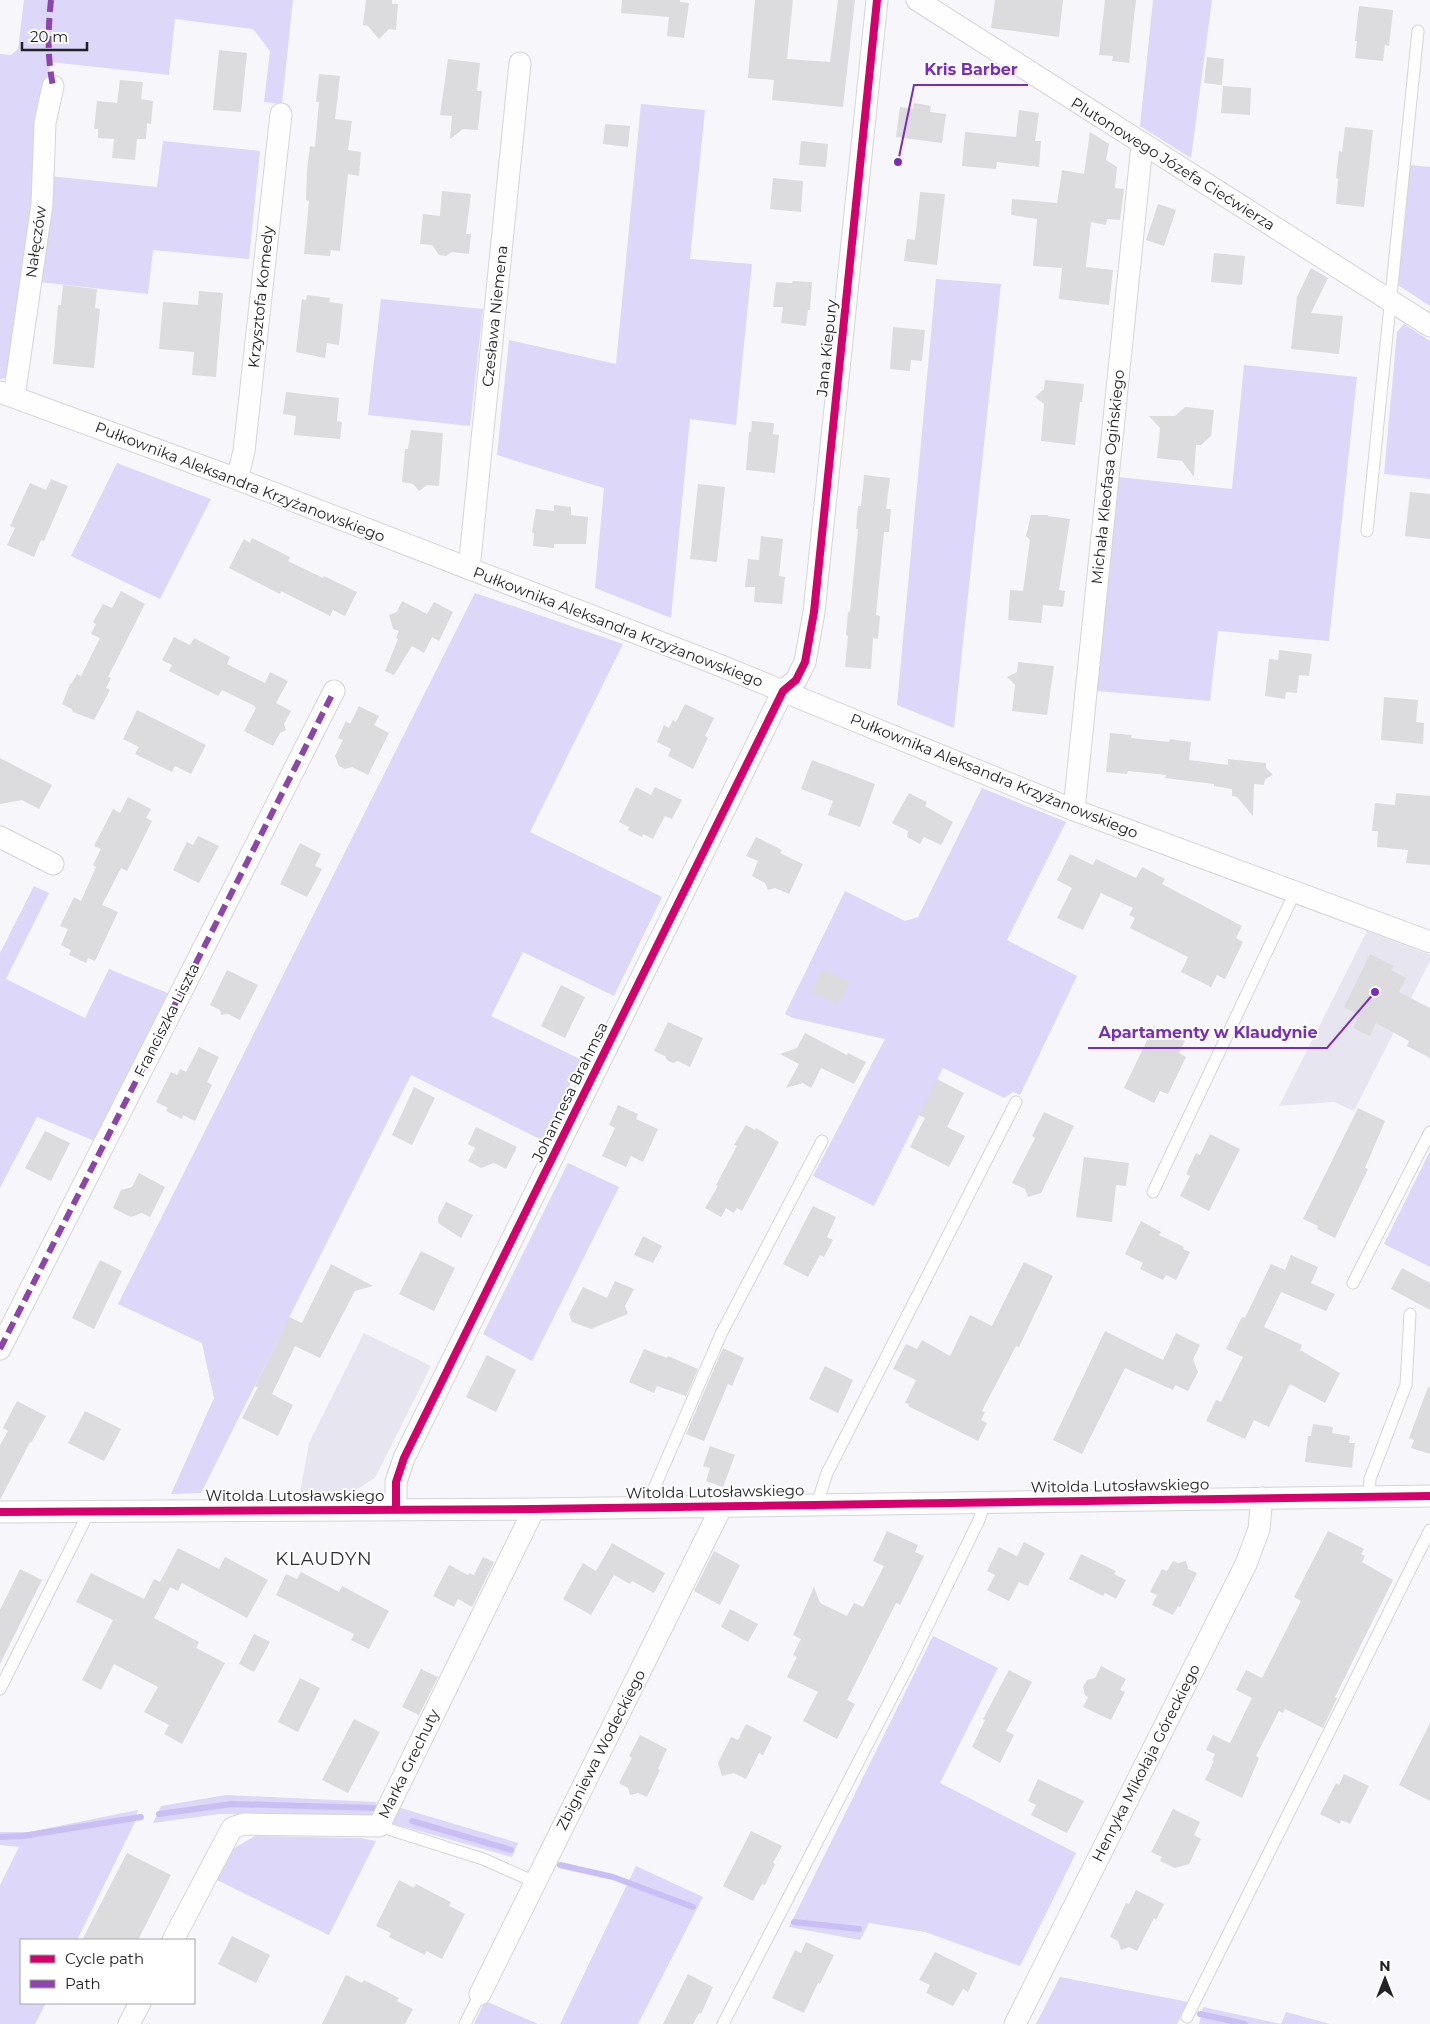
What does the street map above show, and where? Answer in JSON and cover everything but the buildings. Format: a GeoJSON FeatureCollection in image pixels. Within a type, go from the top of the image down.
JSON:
{"type":"FeatureCollection","features":[{"type":"Feature","properties":{"kind":"street","name":"Jana Kiepury"},"geometry":{"type":"LineString","coordinates":[[783,691],[796,680],[805,662],[814,612],[877,0]]}},
{"type":"Feature","properties":{"kind":"street","name":"Plutonowego Józefa Ciećwierza"},"geometry":{"type":"LineString","coordinates":[[917,0],[1142,145],[1430,326]]}},
{"type":"Feature","properties":{"kind":"street","name":"Czesława Niemena"},"geometry":{"type":"LineString","coordinates":[[469,569],[520,63]]}},
{"type":"Feature","properties":{"kind":"street","name":"Nałęczów"},"geometry":{"type":"LineString","coordinates":[[7,395],[42,204],[45,124],[53,86]]}},
{"type":"Feature","properties":{"kind":"street","name":"Krzysztofa Komedy"},"geometry":{"type":"LineString","coordinates":[[237,479],[244,451],[281,114]]}},
{"type":"Feature","properties":{"kind":"street","name":"Michała Kleofasa Ogińskiego"},"geometry":{"type":"LineString","coordinates":[[1074,810],[1142,145]]}},
{"type":"Feature","properties":{"kind":"street","name":"Pułkownika Aleksandra Krzyżanowskiego"},"geometry":{"type":"LineString","coordinates":[[7,395],[237,479],[783,691],[1074,810],[1430,942]]}},
{"type":"Feature","properties":{"kind":"street","name":"Franciszka Liszta"},"geometry":{"type":"LineString","coordinates":[[0,1349],[334,691]]}},
{"type":"Feature","properties":{"kind":"street","name":"Johannesa Brahmsa"},"geometry":{"type":"LineString","coordinates":[[396,1509],[396,1482],[404,1458],[783,691]]}},
{"type":"Feature","properties":{"kind":"street"},"geometry":{"type":"LineString","coordinates":[[0,837],[53,864]]}},
{"type":"Feature","properties":{"kind":"street","name":"Witolda Lutosławskiego"},"geometry":{"type":"LineString","coordinates":[[0,1512],[534,1509],[1430,1496]]}},
{"type":"Feature","properties":{"kind":"street","name":"Henryka Mikołaja Góreckiego"},"geometry":{"type":"LineString","coordinates":[[1015,2024],[1246,1564],[1259,1529],[1262,1498]]}},
{"type":"Feature","properties":{"kind":"street","name":"Zbigniewa Wodeckiego"},"geometry":{"type":"LineString","coordinates":[[480,1994],[722,1506]]}},
{"type":"Feature","properties":{"kind":"street","name":"Marka Grechuty"},"geometry":{"type":"LineString","coordinates":[[173,1939],[232,1828],[244,1824],[379,1826],[534,1509]]}},
{"type":"Feature","properties":{"kind":"street"},"geometry":{"type":"LineString","coordinates":[[129,2024],[139,2004]]}},
{"type":"Feature","properties":{"kind":"lane"},"geometry":{"type":"LineString","coordinates":[[1367,531],[1418,31]]}},
{"type":"Feature","properties":{"kind":"lane"},"geometry":{"type":"LineString","coordinates":[[1153,1192],[1295,892]]}},
{"type":"Feature","properties":{"kind":"lane"},"geometry":{"type":"LineString","coordinates":[[817,1504],[827,1473],[1016,1102]]}},
{"type":"Feature","properties":{"kind":"lane"},"geometry":{"type":"LineString","coordinates":[[1353,1283],[1430,1132]]}},
{"type":"Feature","properties":{"kind":"lane"},"geometry":{"type":"LineString","coordinates":[[646,1507],[721,1334],[822,1141]]}},
{"type":"Feature","properties":{"kind":"lane"},"geometry":{"type":"LineString","coordinates":[[1369,1496],[1370,1479],[1406,1385],[1410,1314]]}},
{"type":"Feature","properties":{"kind":"lane"},"geometry":{"type":"LineString","coordinates":[[723,2024],[909,1664],[985,1502]]}},
{"type":"Feature","properties":{"kind":"lane"},"geometry":{"type":"LineString","coordinates":[[0,1689],[84,1522],[87,1512]]}},
{"type":"Feature","properties":{"kind":"lane"},"geometry":{"type":"LineString","coordinates":[[1187,2017],[1430,1530]]}},
{"type":"Feature","properties":{"kind":"lane"},"geometry":{"type":"LineString","coordinates":[[379,1826],[483,1859],[535,1882]]}},
{"type":"Feature","properties":{"kind":"lane"},"geometry":{"type":"LineString","coordinates":[[465,2024],[480,1994]]}},
{"type":"Feature","properties":{"kind":"shaded area"},"geometry":{"type":"Polygon","coordinates":[[[24,0],[293,0],[282,104],[264,102],[270,51],[253,29],[175,19],[169,75],[51,62],[46,85],[37,178],[10,369],[5,378],[0,379],[0,54],[11,55],[18,49],[24,0]]]}},
{"type":"Feature","properties":{"kind":"shaded area"},"geometry":{"type":"Polygon","coordinates":[[[1153,0],[1212,0],[1191,158],[1140,126],[1153,0]]]}},
{"type":"Feature","properties":{"kind":"shaded area"},"geometry":{"type":"Polygon","coordinates":[[[641,104],[705,110],[690,259],[752,264],[736,425],[690,419],[671,618],[595,588],[604,488],[497,455],[509,340],[616,364],[641,104]]]}},
{"type":"Feature","properties":{"kind":"shaded area"},"geometry":{"type":"Polygon","coordinates":[[[163,141],[260,151],[249,259],[153,250],[148,294],[39,282],[49,176],[157,187],[163,141]]]}},
{"type":"Feature","properties":{"kind":"shaded area"},"geometry":{"type":"Polygon","coordinates":[[[1410,165],[1430,167],[1430,306],[1398,285],[1410,165]]]}},
{"type":"Feature","properties":{"kind":"shaded area"},"geometry":{"type":"Polygon","coordinates":[[[936,279],[1001,284],[954,728],[897,705],[936,279]]]}},
{"type":"Feature","properties":{"kind":"shaded area"},"geometry":{"type":"Polygon","coordinates":[[[381,299],[483,309],[470,426],[368,415],[381,299]]]}},
{"type":"Feature","properties":{"kind":"shaded area"},"geometry":{"type":"Polygon","coordinates":[[[1404,324],[1430,341],[1430,479],[1384,474],[1397,332],[1404,324]]]}},
{"type":"Feature","properties":{"kind":"shaded area"},"geometry":{"type":"Polygon","coordinates":[[[1244,365],[1357,377],[1329,641],[1218,631],[1210,701],[1097,691],[1118,477],[1232,489],[1244,365]]]}},
{"type":"Feature","properties":{"kind":"shaded area"},"geometry":{"type":"Polygon","coordinates":[[[117,463],[211,499],[160,599],[71,556],[117,463]]]}},
{"type":"Feature","properties":{"kind":"shaded area"},"geometry":{"type":"Polygon","coordinates":[[[475,593],[623,644],[530,832],[662,897],[614,996],[523,952],[491,1016],[582,1060],[542,1140],[411,1075],[201,1493],[171,1494],[214,1398],[202,1343],[118,1304],[475,593]]]}},
{"type":"Feature","properties":{"kind":"shaded area"},"geometry":{"type":"Polygon","coordinates":[[[982,788],[1066,822],[1007,940],[1077,976],[1020,1095],[1013,1092],[1004,1098],[943,1068],[874,1206],[813,1176],[885,1039],[793,1018],[785,1014],[845,891],[905,921],[918,917],[982,788]]]}},
{"type":"Feature","properties":{"kind":"shaded area"},"geometry":{"type":"Polygon","coordinates":[[[34,886],[49,893],[6,979],[85,1018],[109,969],[170,994],[97,1142],[37,1117],[0,1188],[0,953],[34,886]]]}},
{"type":"Feature","properties":{"kind":"shaded area"},"geometry":{"type":"Polygon","coordinates":[[[1367,931],[1430,955],[1430,961],[1354,1111],[1334,1102],[1279,1106],[1367,931]]]}},
{"type":"Feature","properties":{"kind":"shaded area"},"geometry":{"type":"Polygon","coordinates":[[[1430,1151],[1430,1267],[1384,1244],[1430,1151]]]}},
{"type":"Feature","properties":{"kind":"shaded area"},"geometry":{"type":"Polygon","coordinates":[[[568,1163],[619,1187],[532,1361],[483,1334],[568,1163]]]}},
{"type":"Feature","properties":{"kind":"shaded area"},"geometry":{"type":"Polygon","coordinates":[[[364,1333],[431,1366],[375,1478],[351,1493],[300,1493],[309,1443],[364,1333]]]}},
{"type":"Feature","properties":{"kind":"shaded area"},"geometry":{"type":"Polygon","coordinates":[[[933,1636],[998,1668],[940,1783],[1076,1853],[1020,1966],[925,1932],[869,1923],[860,1940],[789,1927],[933,1636]]]}},
{"type":"Feature","properties":{"kind":"shaded area"},"geometry":{"type":"Polygon","coordinates":[[[226,1795],[377,1802],[374,1813],[369,1817],[220,1814],[153,1823],[161,1806],[226,1795]]]}},
{"type":"Feature","properties":{"kind":"shaded area"},"geometry":{"type":"Polygon","coordinates":[[[394,1806],[518,1843],[512,1857],[387,1822],[394,1806]]]}},
{"type":"Feature","properties":{"kind":"shaded area"},"geometry":{"type":"Polygon","coordinates":[[[138,1810],[135,1822],[77,1939],[20,1939],[20,2004],[45,2004],[35,2024],[0,2024],[0,1885],[19,1847],[0,1845],[0,1832],[29,1832],[138,1810]]]}},
{"type":"Feature","properties":{"kind":"shaded area"},"geometry":{"type":"Polygon","coordinates":[[[255,1836],[360,1838],[376,1841],[329,1935],[215,1879],[229,1851],[255,1836]]]}},
{"type":"Feature","properties":{"kind":"shaded area"},"geometry":{"type":"Polygon","coordinates":[[[636,1866],[703,1897],[638,2024],[560,2024],[636,1866]]]}},
{"type":"Feature","properties":{"kind":"shaded area"},"geometry":{"type":"Polygon","coordinates":[[[1060,1977],[1188,2002],[1177,2024],[1036,2024],[1060,1977]]]}},
{"type":"Feature","properties":{"kind":"shaded area"},"geometry":{"type":"Polygon","coordinates":[[[485,2001],[538,2024],[474,2024],[485,2001]]]}},
{"type":"Feature","properties":{"kind":"shaded area"},"geometry":{"type":"Polygon","coordinates":[[[1203,2007],[1281,2024],[1199,2024],[1203,2007]]]}},
{"type":"Feature","properties":{"kind":"shaded area"},"geometry":{"type":"Polygon","coordinates":[[[1286,2012],[1330,2024],[1281,2024],[1286,2012]]]}},
{"type":"Feature","properties":{"kind":"waterway"},"geometry":{"type":"LineString","coordinates":[[159,1814],[232,1804],[376,1808]]}},
{"type":"Feature","properties":{"kind":"waterway"},"geometry":{"type":"LineString","coordinates":[[0,1837],[23,1836],[141,1817]]}},
{"type":"Feature","properties":{"kind":"waterway"},"geometry":{"type":"LineString","coordinates":[[412,1821],[511,1850]]}},
{"type":"Feature","properties":{"kind":"waterway"},"geometry":{"type":"LineString","coordinates":[[560,1865],[613,1877],[693,1907]]}},
{"type":"Feature","properties":{"kind":"waterway"},"geometry":{"type":"LineString","coordinates":[[794,1922],[859,1929]]}},
{"type":"Feature","properties":{"kind":"waterway"},"geometry":{"type":"LineString","coordinates":[[1200,2014],[1245,2024]]}},
{"type":"Feature","properties":{"kind":"marked path"},"geometry":{"type":"LineString","coordinates":[[51,0],[49,43],[53,86]]}},
{"type":"Feature","properties":{"kind":"marked path"},"geometry":{"type":"LineString","coordinates":[[0,1349],[334,691]]}},
{"type":"Feature","properties":{"kind":"cycle path"},"geometry":{"type":"LineString","coordinates":[[396,1509],[396,1482],[404,1458],[783,691],[796,680],[805,662],[814,612],[877,0]]}},
{"type":"Feature","properties":{"kind":"cycle path"},"geometry":{"type":"LineString","coordinates":[[0,1512],[534,1509],[1430,1496]]}},
{"type":"Feature","properties":{"kind":"place","name":"Kris Barber"},"geometry":{"type":"Point","coordinates":[898,162]}},
{"type":"Feature","properties":{"kind":"place","name":"Apartamenty w Klaudynie"},"geometry":{"type":"Point","coordinates":[1375,992]}},
{"type":"Feature","properties":{"kind":"district","name":"KLAUDYN"},"geometry":{"type":"Point","coordinates":[324,1559]}}]}
